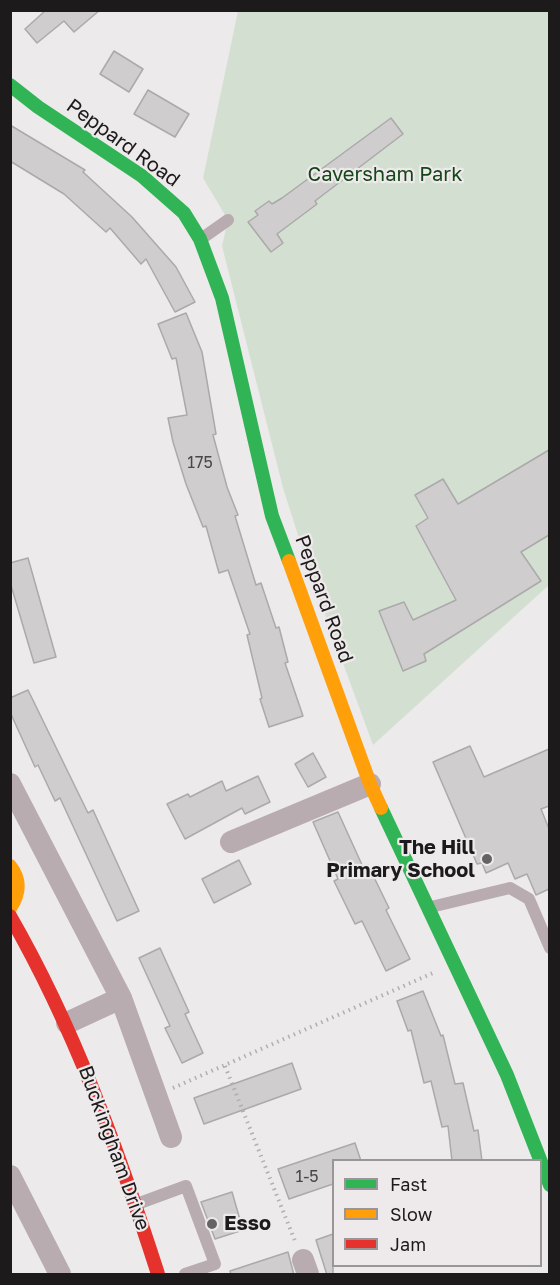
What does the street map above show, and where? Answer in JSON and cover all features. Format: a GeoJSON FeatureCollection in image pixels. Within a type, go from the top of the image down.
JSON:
{"type":"FeatureCollection","features":[{"type":"Feature","properties":{"kind":"street","name":"Peppard Road"},"geometry":{"type":"LineString","coordinates":[[11,87],[142,176],[184,213],[200,239],[222,298],[272,516],[370,784],[507,1076],[540,1159]]}},
{"type":"Feature","properties":{"kind":"street"},"geometry":{"type":"LineString","coordinates":[[10,784],[121,998],[171,1137]]}},
{"type":"Feature","properties":{"kind":"street"},"geometry":{"type":"LineString","coordinates":[[231,842],[370,784]]}},
{"type":"Feature","properties":{"kind":"street"},"geometry":{"type":"LineString","coordinates":[[10,866],[19,881],[20,891],[10,908]]}},
{"type":"Feature","properties":{"kind":"street","name":"Buckingham Drive"},"geometry":{"type":"LineString","coordinates":[[10,916],[28,945],[67,1023],[136,1205],[158,1275]]}},
{"type":"Feature","properties":{"kind":"street"},"geometry":{"type":"LineString","coordinates":[[67,1023],[121,998]]}},
{"type":"Feature","properties":{"kind":"street","name":"Peppard Road"},"geometry":{"type":"LineString","coordinates":[[542,1164],[549,1185]]}},
{"type":"Feature","properties":{"kind":"street"},"geometry":{"type":"LineString","coordinates":[[10,1176],[60,1275]]}},
{"type":"Feature","properties":{"kind":"lane"},"geometry":{"type":"LineString","coordinates":[[200,239],[228,220]]}},
{"type":"Feature","properties":{"kind":"lane"},"geometry":{"type":"LineString","coordinates":[[427,908],[510,888],[529,899],[549,948]]}},
{"type":"Feature","properties":{"kind":"lane"},"geometry":{"type":"LineString","coordinates":[[136,1205],[186,1186],[215,1264],[185,1275]]}},
{"type":"Feature","properties":{"kind":"path"},"geometry":{"type":"LineString","coordinates":[[156,1095],[454,964]]}},
{"type":"Feature","properties":{"kind":"path"},"geometry":{"type":"LineString","coordinates":[[225,1066],[305,1267]]}},
{"type":"Feature","properties":{"kind":"green space","name":"Caversham Park"},"geometry":{"type":"Polygon","coordinates":[[[238,11],[549,11],[549,585],[373,745],[312,579],[283,488],[222,246],[228,220],[203,178],[238,11]]]}},
{"type":"Feature","properties":{"kind":"building"},"geometry":{"type":"Polygon","coordinates":[[[46,10],[100,10],[74,32],[64,21],[37,43],[25,29],[46,10]]]}},
{"type":"Feature","properties":{"kind":"building"},"geometry":{"type":"Polygon","coordinates":[[[114,51],[143,69],[129,92],[100,74],[114,51]]]}},
{"type":"Feature","properties":{"kind":"building"},"geometry":{"type":"Polygon","coordinates":[[[148,90],[189,114],[175,137],[134,114],[148,90]]]}},
{"type":"Feature","properties":{"kind":"building"},"geometry":{"type":"Polygon","coordinates":[[[391,118],[403,134],[315,201],[317,204],[277,234],[283,243],[271,252],[248,222],[258,215],[255,211],[269,201],[272,204],[282,198],[391,118]]]}},
{"type":"Feature","properties":{"kind":"building"},"geometry":{"type":"Polygon","coordinates":[[[10,125],[85,170],[83,172],[132,217],[176,267],[195,302],[175,312],[146,259],[141,264],[110,228],[106,232],[64,194],[10,161],[10,125]]]}},
{"type":"Feature","properties":{"kind":"building"},"geometry":{"type":"Polygon","coordinates":[[[186,313],[202,352],[216,434],[213,435],[227,487],[238,515],[235,516],[256,585],[261,583],[276,628],[279,627],[288,662],[285,663],[303,716],[269,727],[260,699],[262,698],[247,635],[250,634],[228,570],[219,573],[206,526],[203,527],[186,484],[168,418],[187,415],[176,358],[172,359],[158,324],[186,313]]]}},
{"type":"Feature","properties":{"kind":"building"},"geometry":{"type":"Polygon","coordinates":[[[549,450],[549,535],[521,552],[541,581],[424,654],[426,661],[403,671],[379,611],[404,602],[413,620],[456,600],[416,526],[428,518],[415,495],[443,479],[458,504],[549,450]]]}},
{"type":"Feature","properties":{"kind":"building"},"geometry":{"type":"Polygon","coordinates":[[[28,558],[56,657],[34,663],[10,582],[10,563],[28,558]]]}},
{"type":"Feature","properties":{"kind":"building"},"geometry":{"type":"Polygon","coordinates":[[[28,690],[88,813],[93,810],[139,911],[117,921],[60,798],[55,801],[38,765],[35,767],[10,712],[10,698],[28,690]]]}},
{"type":"Feature","properties":{"kind":"building"},"geometry":{"type":"Polygon","coordinates":[[[470,746],[484,777],[549,749],[549,806],[541,809],[549,829],[549,889],[536,895],[527,874],[515,879],[508,863],[486,873],[482,863],[477,864],[433,762],[470,746]]]}},
{"type":"Feature","properties":{"kind":"building"},"geometry":{"type":"Polygon","coordinates":[[[313,753],[326,777],[308,787],[295,764],[313,753]]]}},
{"type":"Feature","properties":{"kind":"building"},"geometry":{"type":"Polygon","coordinates":[[[258,776],[270,802],[245,814],[242,808],[185,839],[167,804],[188,794],[190,797],[222,781],[226,791],[258,776]]]}},
{"type":"Feature","properties":{"kind":"building"},"geometry":{"type":"Polygon","coordinates":[[[338,812],[363,867],[368,865],[389,908],[386,910],[410,959],[386,971],[362,921],[355,924],[334,881],[338,879],[313,822],[338,812]]]}},
{"type":"Feature","properties":{"kind":"building"},"geometry":{"type":"Polygon","coordinates":[[[239,860],[251,884],[214,903],[202,879],[239,860]]]}},
{"type":"Feature","properties":{"kind":"building"},"geometry":{"type":"Polygon","coordinates":[[[160,948],[189,1012],[185,1014],[203,1053],[182,1063],[165,1028],[170,1026],[139,958],[160,948]]]}},
{"type":"Feature","properties":{"kind":"building"},"geometry":{"type":"Polygon","coordinates":[[[423,991],[441,1036],[443,1035],[455,1084],[463,1083],[474,1131],[478,1130],[482,1159],[452,1159],[448,1126],[442,1127],[431,1081],[424,1083],[411,1030],[408,1031],[397,1001],[423,991]]]}},
{"type":"Feature","properties":{"kind":"building"},"geometry":{"type":"Polygon","coordinates":[[[292,1063],[301,1089],[204,1124],[194,1098],[292,1063]]]}},
{"type":"Feature","properties":{"kind":"building"},"geometry":{"type":"Polygon","coordinates":[[[355,1143],[360,1159],[332,1159],[332,1184],[289,1199],[278,1169],[355,1143]]]}},
{"type":"Feature","properties":{"kind":"building"},"geometry":{"type":"Polygon","coordinates":[[[232,1192],[243,1230],[215,1239],[201,1202],[232,1192]]]}},
{"type":"Feature","properties":{"kind":"building"},"geometry":{"type":"Polygon","coordinates":[[[332,1234],[333,1275],[327,1275],[316,1240],[332,1234]]]}},
{"type":"Feature","properties":{"kind":"building"},"geometry":{"type":"Polygon","coordinates":[[[288,1252],[294,1275],[231,1275],[230,1271],[288,1252]]]}},
{"type":"Feature","properties":{"kind":"traffic: fast"},"geometry":{"type":"LineString","coordinates":[[10,85],[38,107],[142,176],[184,213],[200,239],[222,298],[272,516],[289,561]]}},
{"type":"Feature","properties":{"kind":"traffic: fast"},"geometry":{"type":"LineString","coordinates":[[381,808],[507,1075],[540,1159]]}},
{"type":"Feature","properties":{"kind":"traffic: fast"},"geometry":{"type":"LineString","coordinates":[[542,1165],[550,1185]]}},
{"type":"Feature","properties":{"kind":"traffic: slow"},"geometry":{"type":"LineString","coordinates":[[289,561],[370,784],[381,808]]}},
{"type":"Feature","properties":{"kind":"traffic: slow"},"geometry":{"type":"LineString","coordinates":[[10,866],[16,876],[18,887],[10,908]]}},
{"type":"Feature","properties":{"kind":"traffic: jam"},"geometry":{"type":"LineString","coordinates":[[10,916],[75,1046],[111,1136],[158,1274]]}},
{"type":"Feature","properties":{"kind":"place","name":"The Hill Primary School"},"geometry":{"type":"Point","coordinates":[487,859]}},
{"type":"Feature","properties":{"kind":"place","name":"Esso"},"geometry":{"type":"Point","coordinates":[212,1224]}}]}
